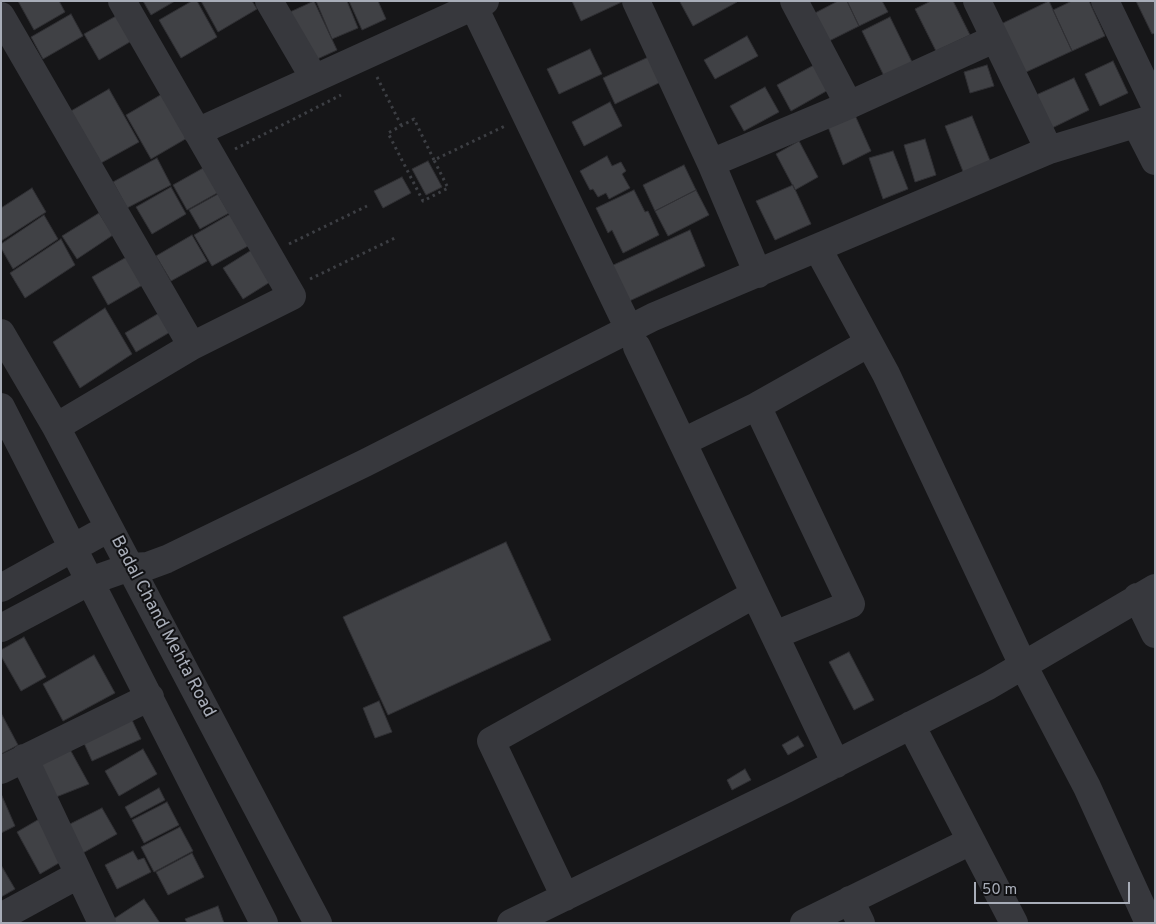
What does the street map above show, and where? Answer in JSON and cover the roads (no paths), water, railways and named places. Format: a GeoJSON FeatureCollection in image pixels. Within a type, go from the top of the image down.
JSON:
{"type":"FeatureCollection","features":[{"type":"Feature","properties":{"kind":"street"},"geometry":{"type":"LineString","coordinates":[[56,427],[192,346],[292,296],[122,1]]}},
{"type":"Feature","properties":{"kind":"street"},"geometry":{"type":"LineString","coordinates":[[269,1],[314,78]]}},
{"type":"Feature","properties":{"kind":"street"},"geometry":{"type":"LineString","coordinates":[[636,1],[711,163],[758,274]]}},
{"type":"Feature","properties":{"kind":"street"},"geometry":{"type":"LineString","coordinates":[[977,1],[1049,150]]}},
{"type":"Feature","properties":{"kind":"street"},"geometry":{"type":"LineString","coordinates":[[1111,3],[1148,116],[1155,161]]}},
{"type":"Feature","properties":{"kind":"street"},"geometry":{"type":"LineString","coordinates":[[197,132],[314,78],[375,71],[480,4],[633,338],[836,764]]}},
{"type":"Feature","properties":{"kind":"street"},"geometry":{"type":"LineString","coordinates":[[803,4],[849,105]]}},
{"type":"Feature","properties":{"kind":"street"},"geometry":{"type":"LineString","coordinates":[[1,16],[192,346]]}},
{"type":"Feature","properties":{"kind":"street"},"geometry":{"type":"LineString","coordinates":[[711,163],[849,105],[994,39]]}},
{"type":"Feature","properties":{"kind":"street"},"geometry":{"type":"LineString","coordinates":[[1,628],[90,581],[130,567],[148,566],[167,559],[365,463],[633,338],[652,317],[818,249],[1049,150],[1148,116]]}},
{"type":"Feature","properties":{"kind":"street"},"geometry":{"type":"LineString","coordinates":[[818,249],[886,374],[1023,665],[1087,787],[1149,923]]}},
{"type":"Feature","properties":{"kind":"street","name":"Badal Chand Mehta Road"},"geometry":{"type":"LineString","coordinates":[[1,333],[56,427],[318,923]]}},
{"type":"Feature","properties":{"kind":"street"},"geometry":{"type":"LineString","coordinates":[[683,442],[757,406],[869,343]]}},
{"type":"Feature","properties":{"kind":"street"},"geometry":{"type":"LineString","coordinates":[[757,406],[851,604],[775,635]]}},
{"type":"Feature","properties":{"kind":"street"},"geometry":{"type":"LineString","coordinates":[[1,407],[264,923]]}},
{"type":"Feature","properties":{"kind":"street"},"geometry":{"type":"LineString","coordinates":[[1,588],[110,528]]}},
{"type":"Feature","properties":{"kind":"street"},"geometry":{"type":"LineString","coordinates":[[511,923],[836,764],[988,686],[1146,592],[1155,634]]}},
{"type":"Feature","properties":{"kind":"street"},"geometry":{"type":"LineString","coordinates":[[564,897],[491,741],[755,594]]}},
{"type":"Feature","properties":{"kind":"street"},"geometry":{"type":"LineString","coordinates":[[102,923],[78,875],[13,764],[150,697]]}},
{"type":"Feature","properties":{"kind":"street"},"geometry":{"type":"LineString","coordinates":[[911,725],[1014,923]]}},
{"type":"Feature","properties":{"kind":"street"},"geometry":{"type":"LineString","coordinates":[[804,923],[855,912],[971,840]]}},
{"type":"Feature","properties":{"kind":"street"},"geometry":{"type":"LineString","coordinates":[[1,917],[78,875]]}}]}
